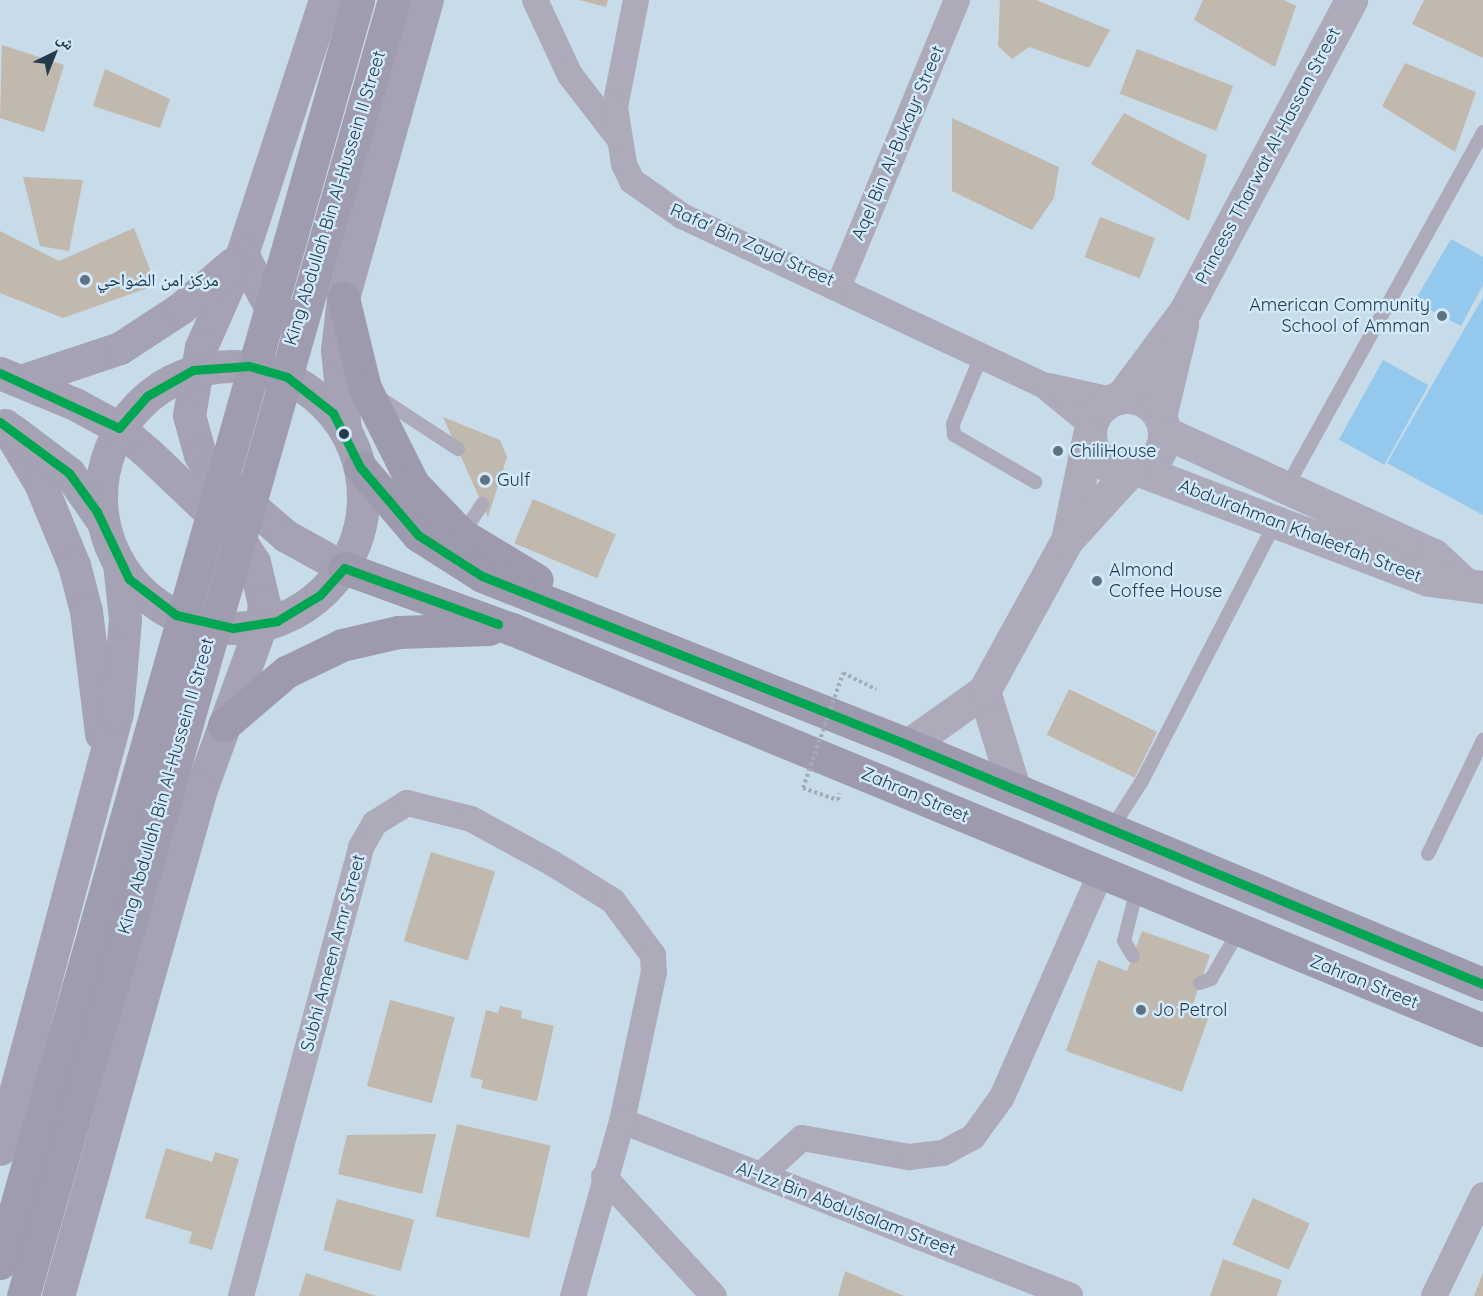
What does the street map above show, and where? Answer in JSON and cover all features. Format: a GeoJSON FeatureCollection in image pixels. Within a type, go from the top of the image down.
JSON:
{"type":"FeatureCollection","features":[{"type":"Feature","properties":{"kind":"highway","name":"King Abdullah Bin Al-Hussein II Street"},"geometry":{"type":"LineString","coordinates":[[0,1263],[358,0]]}},
{"type":"Feature","properties":{"kind":"highway","name":"King Abdullah Bin Al-Hussein II Street"},"geometry":{"type":"LineString","coordinates":[[22,1296],[393,0]]}},
{"type":"Feature","properties":{"kind":"main road"},"geometry":{"type":"LineString","coordinates":[[325,0],[242,255],[193,370],[190,425],[210,471],[286,536],[344,568]]}},
{"type":"Feature","properties":{"kind":"main road"},"geometry":{"type":"LineString","coordinates":[[427,0],[343,298],[337,350],[345,430],[360,467],[392,508],[450,558],[633,639],[1014,788],[1110,831],[1483,984]]}},
{"type":"Feature","properties":{"kind":"main road"},"geometry":{"type":"LineString","coordinates":[[242,255],[258,291],[284,317],[314,321],[343,298]]}},
{"type":"Feature","properties":{"kind":"main road"},"geometry":{"type":"LineString","coordinates":[[10,377],[120,348],[181,308],[242,255]]}},
{"type":"Feature","properties":{"kind":"main road"},"geometry":{"type":"LineString","coordinates":[[343,298],[365,388],[413,484],[462,535],[633,639]]}},
{"type":"Feature","properties":{"kind":"main road"},"geometry":{"type":"LineString","coordinates":[[103,524],[104,465],[119,428],[147,396],[193,370],[249,366],[287,377],[320,399],[345,430]]}},
{"type":"Feature","properties":{"kind":"main road"},"geometry":{"type":"LineString","coordinates":[[10,377],[119,428],[241,542],[262,585],[261,625],[220,735],[58,1296]]}},
{"type":"Feature","properties":{"kind":"main road"},"geometry":{"type":"LineString","coordinates":[[0,1149],[117,713],[125,619],[118,563],[103,524],[69,473],[2,423]]}},
{"type":"Feature","properties":{"kind":"main road"},"geometry":{"type":"LineString","coordinates":[[2,423],[40,483],[74,565],[86,611],[104,760]]}},
{"type":"Feature","properties":{"kind":"main road"},"geometry":{"type":"LineString","coordinates":[[118,563],[143,593],[176,615],[213,627],[261,625],[300,609],[344,568],[360,527],[360,467]]}},
{"type":"Feature","properties":{"kind":"main road","name":"Zahran Street"},"geometry":{"type":"LineString","coordinates":[[344,568],[512,629],[1238,932],[1483,1030]]}},
{"type":"Feature","properties":{"kind":"main road"},"geometry":{"type":"LineString","coordinates":[[220,735],[286,672],[342,645],[398,632],[512,629]]}},
{"type":"Feature","properties":{"kind":"main road"},"geometry":{"type":"LineString","coordinates":[[117,713],[154,694],[179,699],[203,714],[220,735]]}},
{"type":"Feature","properties":{"kind":"street"},"geometry":{"type":"LineString","coordinates":[[535,0],[570,75],[618,138]]}},
{"type":"Feature","properties":{"kind":"street","name":"Rafa' Bin Zayd Street"},"geometry":{"type":"LineString","coordinates":[[636,0],[615,107],[618,138],[632,181],[660,204],[839,285],[1043,385],[1116,399]]}},
{"type":"Feature","properties":{"kind":"street","name":"Aqel Bin Al-Bukayr Street"},"geometry":{"type":"LineString","coordinates":[[839,285],[957,0]]}},
{"type":"Feature","properties":{"kind":"street","name":"Princess Tharwat Al-Hassan Street"},"geometry":{"type":"LineString","coordinates":[[1116,399],[1185,311],[1351,0]]}},
{"type":"Feature","properties":{"kind":"street","name":"Princess Tharwat Al-Hassan Street"},"geometry":{"type":"LineString","coordinates":[[1162,424],[1185,311]]}},
{"type":"Feature","properties":{"kind":"street","name":"Rafa' Bin Zayd Street"},"geometry":{"type":"LineString","coordinates":[[1043,385],[1090,429]]}},
{"type":"Feature","properties":{"kind":"street"},"geometry":{"type":"LineString","coordinates":[[908,745],[984,692],[1067,540],[1134,471],[1158,455],[1162,424],[1143,401],[1116,399],[1090,429],[1067,540]]}},
{"type":"Feature","properties":{"kind":"street","name":"Abdulrahman Khaleefah Street"},"geometry":{"type":"LineString","coordinates":[[1162,424],[1286,488],[1434,555],[1472,584]]}},
{"type":"Feature","properties":{"kind":"street"},"geometry":{"type":"LineString","coordinates":[[1090,429],[1101,462],[1134,471]]}},
{"type":"Feature","properties":{"kind":"street","name":"Abdulrahman Khaleefah Street"},"geometry":{"type":"LineString","coordinates":[[1134,471],[1276,521],[1429,580],[1472,584]]}},
{"type":"Feature","properties":{"kind":"street"},"geometry":{"type":"LineString","coordinates":[[984,692],[1014,788]]}},
{"type":"Feature","properties":{"kind":"street","name":"Subhi Ameen Amr Street"},"geometry":{"type":"LineString","coordinates":[[241,1296],[361,847],[391,809],[419,803],[510,838],[613,901],[646,939],[654,972],[622,1121],[604,1177],[573,1296]]}},
{"type":"Feature","properties":{"kind":"street"},"geometry":{"type":"LineString","coordinates":[[761,1175],[802,1138],[909,1157],[943,1153],[973,1137],[995,1112],[1101,873]]}},
{"type":"Feature","properties":{"kind":"street","name":"Al-Izz Bin Abdulsalam Street"},"geometry":{"type":"LineString","coordinates":[[622,1121],[1070,1296]]}},
{"type":"Feature","properties":{"kind":"street"},"geometry":{"type":"LineString","coordinates":[[604,1177],[714,1296]]}},
{"type":"Feature","properties":{"kind":"street"},"geometry":{"type":"LineString","coordinates":[[1434,1296],[1483,1195]]}},
{"type":"Feature","properties":{"kind":"lane"},"geometry":{"type":"LineString","coordinates":[[1286,488],[1483,132]]}},
{"type":"Feature","properties":{"kind":"lane"},"geometry":{"type":"LineString","coordinates":[[982,354],[952,424],[954,435],[1035,482]]}},
{"type":"Feature","properties":{"kind":"lane"},"geometry":{"type":"LineString","coordinates":[[365,388],[458,449]]}},
{"type":"Feature","properties":{"kind":"lane"},"geometry":{"type":"LineString","coordinates":[[462,535],[482,504]]}},
{"type":"Feature","properties":{"kind":"lane"},"geometry":{"type":"LineString","coordinates":[[1110,831],[1142,781],[1276,521]]}},
{"type":"Feature","properties":{"kind":"lane"},"geometry":{"type":"LineString","coordinates":[[1428,854],[1483,740]]}},
{"type":"Feature","properties":{"kind":"lane"},"geometry":{"type":"LineString","coordinates":[[1133,956],[1124,941],[1137,889]]}},
{"type":"Feature","properties":{"kind":"lane"},"geometry":{"type":"LineString","coordinates":[[1200,983],[1211,979],[1238,932]]}},
{"type":"Feature","properties":{"kind":"path"},"geometry":{"type":"LineString","coordinates":[[838,800],[803,788],[843,673],[876,689]]}},
{"type":"Feature","properties":{"kind":"shaded area"},"geometry":{"type":"Polygon","coordinates":[[[1451,239],[1483,257],[1483,285],[1461,326],[1414,302],[1451,239]]]}},
{"type":"Feature","properties":{"kind":"shaded area"},"geometry":{"type":"Polygon","coordinates":[[[1483,297],[1483,515],[1387,463],[1483,297]]]}},
{"type":"Feature","properties":{"kind":"shaded area"},"geometry":{"type":"Polygon","coordinates":[[[1383,360],[1428,385],[1384,465],[1339,440],[1383,360]]]}},
{"type":"Feature","properties":{"kind":"building"},"geometry":{"type":"Polygon","coordinates":[[[579,0],[608,0],[606,7],[579,0]]]}},
{"type":"Feature","properties":{"kind":"building"},"geometry":{"type":"Polygon","coordinates":[[[1000,0],[1036,0],[1110,30],[1089,68],[1029,47],[1012,59],[998,46],[1000,0]]]}},
{"type":"Feature","properties":{"kind":"building"},"geometry":{"type":"Polygon","coordinates":[[[1203,0],[1284,0],[1296,6],[1275,67],[1194,20],[1203,0]]]}},
{"type":"Feature","properties":{"kind":"building"},"geometry":{"type":"Polygon","coordinates":[[[1424,0],[1483,0],[1483,58],[1412,24],[1424,0]]]}},
{"type":"Feature","properties":{"kind":"building"},"geometry":{"type":"Polygon","coordinates":[[[2,45],[64,65],[44,132],[0,118],[2,45]]]}},
{"type":"Feature","properties":{"kind":"building"},"geometry":{"type":"Polygon","coordinates":[[[1137,49],[1233,86],[1216,131],[1120,94],[1137,49]]]}},
{"type":"Feature","properties":{"kind":"building"},"geometry":{"type":"Polygon","coordinates":[[[1405,63],[1476,92],[1455,152],[1382,106],[1405,63]]]}},
{"type":"Feature","properties":{"kind":"building"},"geometry":{"type":"Polygon","coordinates":[[[105,69],[170,99],[160,128],[93,106],[105,69]]]}},
{"type":"Feature","properties":{"kind":"building"},"geometry":{"type":"Polygon","coordinates":[[[1124,113],[1207,155],[1189,221],[1091,164],[1124,113]]]}},
{"type":"Feature","properties":{"kind":"building"},"geometry":{"type":"Polygon","coordinates":[[[952,118],[1059,167],[1054,198],[1032,230],[952,191],[952,118]]]}},
{"type":"Feature","properties":{"kind":"building"},"geometry":{"type":"Polygon","coordinates":[[[23,177],[83,180],[69,251],[40,246],[23,177]]]}},
{"type":"Feature","properties":{"kind":"building"},"geometry":{"type":"Polygon","coordinates":[[[1100,217],[1155,238],[1140,278],[1085,257],[1100,217]]]}},
{"type":"Feature","properties":{"kind":"building"},"geometry":{"type":"Polygon","coordinates":[[[134,228],[156,285],[63,318],[0,293],[0,231],[59,261],[134,228]]]}},
{"type":"Feature","properties":{"kind":"building","name":"Gulf"},"geometry":{"type":"Polygon","coordinates":[[[443,417],[500,440],[507,457],[488,517],[443,417]]]}},
{"type":"Feature","properties":{"kind":"building"},"geometry":{"type":"Polygon","coordinates":[[[533,499],[616,534],[597,578],[514,543],[533,499]]]}},
{"type":"Feature","properties":{"kind":"building"},"geometry":{"type":"Polygon","coordinates":[[[1069,689],[1157,732],[1135,778],[1047,735],[1069,689]]]}},
{"type":"Feature","properties":{"kind":"building"},"geometry":{"type":"Polygon","coordinates":[[[431,852],[495,872],[468,961],[404,941],[431,852]]]}},
{"type":"Feature","properties":{"kind":"building","name":"Jo Petrol"},"geometry":{"type":"Polygon","coordinates":[[[1142,931],[1210,955],[1192,1007],[1210,1013],[1182,1092],[1066,1051],[1098,960],[1127,971],[1142,931]]]}},
{"type":"Feature","properties":{"kind":"building"},"geometry":{"type":"Polygon","coordinates":[[[390,1000],[455,1017],[432,1103],[367,1086],[390,1000]]]}},
{"type":"Feature","properties":{"kind":"building"},"geometry":{"type":"Polygon","coordinates":[[[500,1006],[522,1011],[521,1018],[554,1026],[537,1101],[481,1088],[483,1080],[470,1077],[486,1010],[498,1013],[500,1006]]]}},
{"type":"Feature","properties":{"kind":"building"},"geometry":{"type":"Polygon","coordinates":[[[457,1124],[551,1146],[529,1238],[436,1217],[457,1124]]]}},
{"type":"Feature","properties":{"kind":"building"},"geometry":{"type":"Polygon","coordinates":[[[436,1134],[422,1194],[338,1174],[347,1135],[436,1134]]]}},
{"type":"Feature","properties":{"kind":"building"},"geometry":{"type":"Polygon","coordinates":[[[166,1148],[212,1162],[215,1152],[239,1159],[212,1250],[189,1243],[192,1232],[145,1218],[166,1148]]]}},
{"type":"Feature","properties":{"kind":"building"},"geometry":{"type":"Polygon","coordinates":[[[1253,1198],[1310,1223],[1289,1270],[1232,1245],[1253,1198]]]}},
{"type":"Feature","properties":{"kind":"building"},"geometry":{"type":"Polygon","coordinates":[[[337,1199],[414,1220],[401,1271],[323,1250],[337,1199]]]}},
{"type":"Feature","properties":{"kind":"building"},"geometry":{"type":"Polygon","coordinates":[[[1223,1259],[1282,1280],[1277,1296],[1210,1296],[1223,1259]]]}},
{"type":"Feature","properties":{"kind":"building"},"geometry":{"type":"Polygon","coordinates":[[[845,1271],[904,1296],[838,1296],[845,1271]]]}},
{"type":"Feature","properties":{"kind":"building"},"geometry":{"type":"Polygon","coordinates":[[[306,1273],[376,1296],[299,1296],[306,1273]]]}},
{"type":"Feature","properties":{"kind":"building"},"geometry":{"type":"Polygon","coordinates":[[[1483,1273],[1483,1296],[1474,1296],[1483,1273]]]}},
{"type":"Feature","properties":{"kind":"transit line"},"geometry":{"type":"LineString","coordinates":[[0,373],[119,428],[147,396],[193,370],[249,366],[287,377],[333,413],[360,467],[418,535],[482,576],[908,745],[1483,984]]}},
{"type":"Feature","properties":{"kind":"transit line"},"geometry":{"type":"LineString","coordinates":[[0,422],[69,473],[97,512],[129,579],[176,615],[233,628],[277,621],[320,595],[344,568],[498,624]]}},
{"type":"Feature","properties":{"kind":"place","name":"مركز امن الضواحي"},"geometry":{"type":"Point","coordinates":[85,280]}},
{"type":"Feature","properties":{"kind":"place","name":"American Community School of Amman"},"geometry":{"type":"Point","coordinates":[1442,316]}},
{"type":"Feature","properties":{"kind":"place","name":"ChiliHouse"},"geometry":{"type":"Point","coordinates":[1058,451]}},
{"type":"Feature","properties":{"kind":"place","name":"Gulf"},"geometry":{"type":"Point","coordinates":[485,480]}},
{"type":"Feature","properties":{"kind":"place","name":"Almond Coffee House"},"geometry":{"type":"Point","coordinates":[1097,581]}},
{"type":"Feature","properties":{"kind":"place","name":"Jo Petrol"},"geometry":{"type":"Point","coordinates":[1141,1010]}}]}
